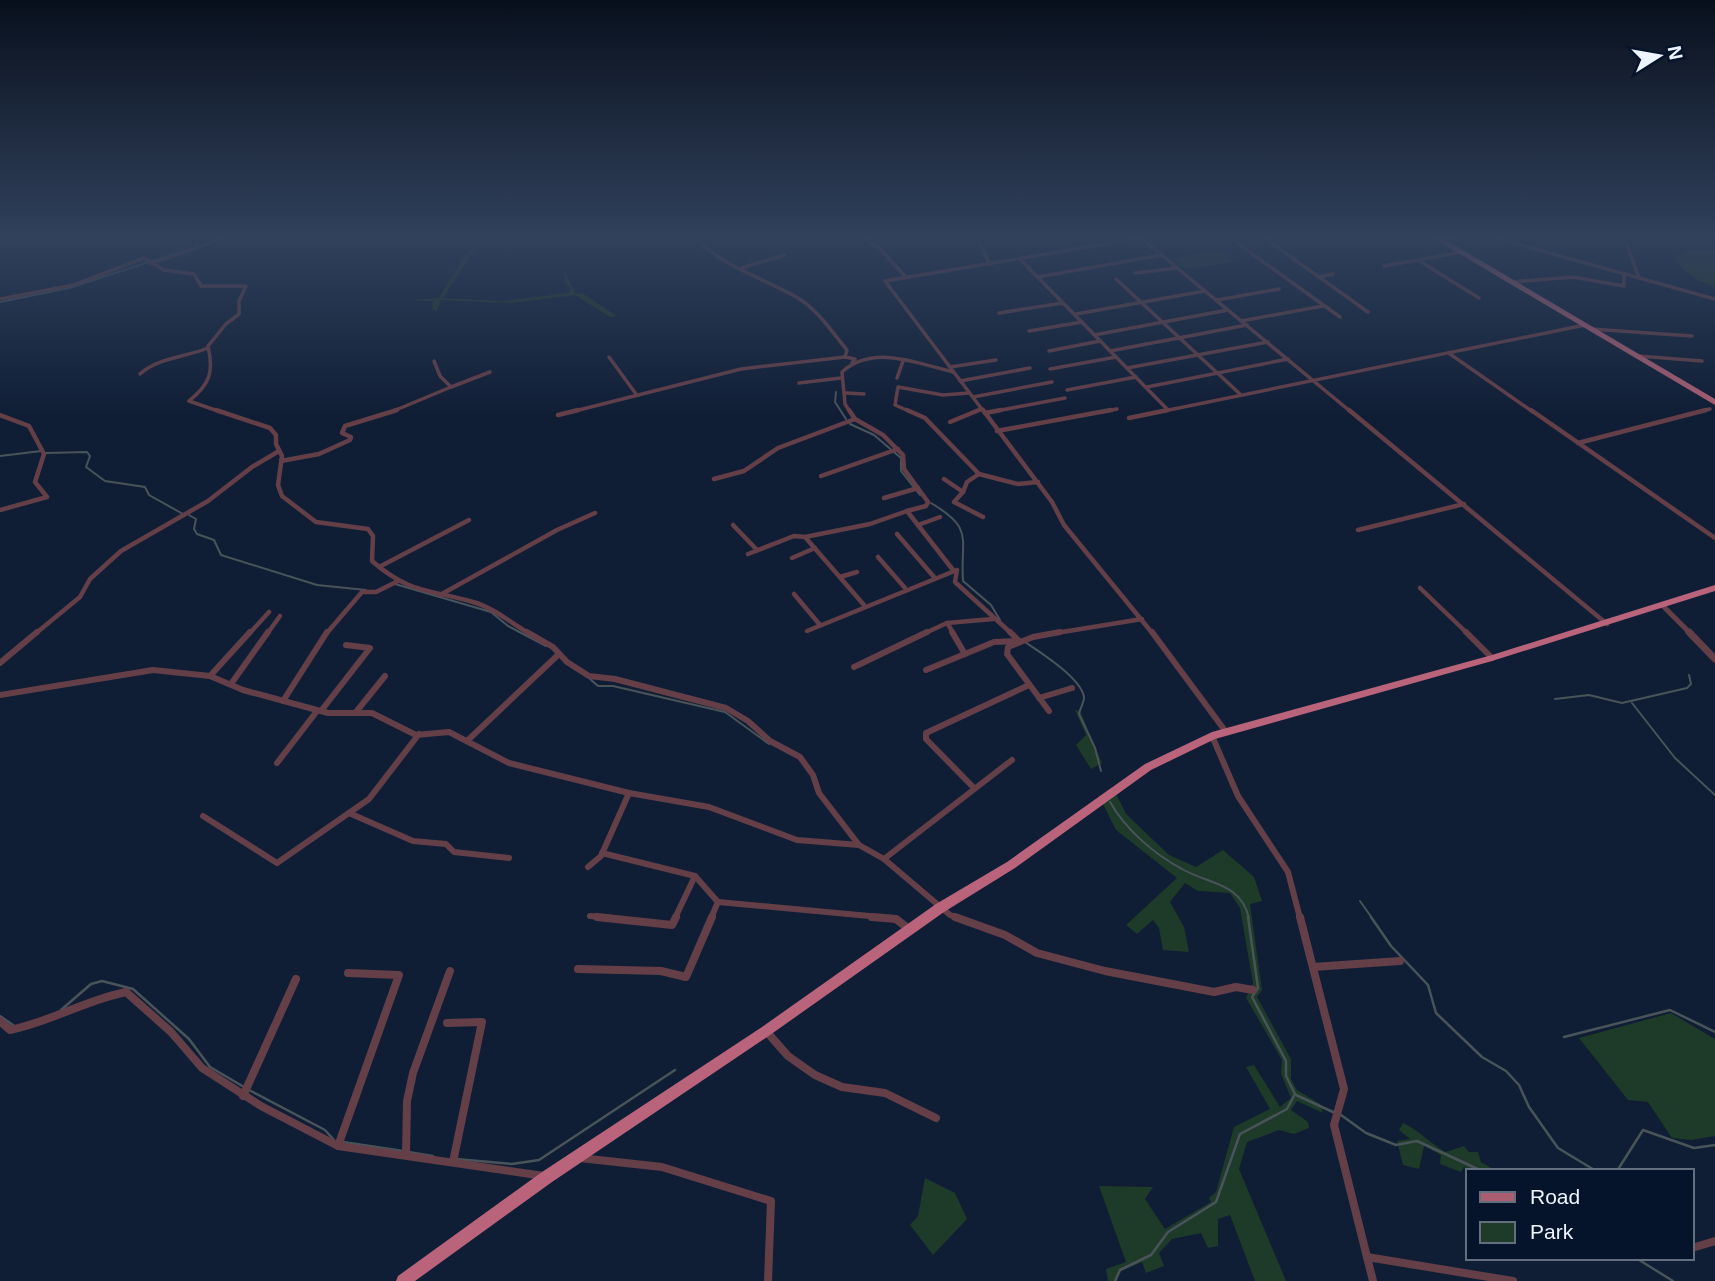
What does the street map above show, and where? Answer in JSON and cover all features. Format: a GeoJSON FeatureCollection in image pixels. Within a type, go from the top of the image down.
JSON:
{"type":"FeatureCollection","features":[{"type":"Feature","properties":{"kind":"highway"},"geometry":{"type":"LineString","coordinates":[[403,1281],[547,1177],[766,1031],[940,908],[1011,865],[1148,767],[1212,736],[1492,658],[1715,589]]}},
{"type":"Feature","properties":{"kind":"main road"},"geometry":{"type":"LineString","coordinates":[[1537,297],[1715,402]]}},
{"type":"Feature","properties":{"kind":"street"},"geometry":{"type":"LineString","coordinates":[[0,299],[23,297]]}},
{"type":"Feature","properties":{"kind":"street"},"geometry":{"type":"LineString","coordinates":[[139,374],[158,362],[184,358],[208,348],[226,322],[239,314],[241,297]]}},
{"type":"Feature","properties":{"kind":"street"},"geometry":{"type":"LineString","coordinates":[[794,297],[813,310],[847,350],[845,357]]}},
{"type":"Feature","properties":{"kind":"street"},"geometry":{"type":"LineString","coordinates":[[896,297],[1038,482],[1064,525],[1142,619],[1226,732]]}},
{"type":"Feature","properties":{"kind":"street"},"geometry":{"type":"LineString","coordinates":[[1057,297],[1167,409]]}},
{"type":"Feature","properties":{"kind":"street"},"geometry":{"type":"LineString","coordinates":[[1135,297],[1240,394]]}},
{"type":"Feature","properties":{"kind":"street"},"geometry":{"type":"LineString","coordinates":[[1076,314],[1171,297]]}},
{"type":"Feature","properties":{"kind":"street"},"geometry":{"type":"LineString","coordinates":[[1212,297],[1607,624]]}},
{"type":"Feature","properties":{"kind":"street"},"geometry":{"type":"LineString","coordinates":[[1216,300],[1234,297]]}},
{"type":"Feature","properties":{"kind":"street"},"geometry":{"type":"LineString","coordinates":[[1311,297],[1339,317]]}},
{"type":"Feature","properties":{"kind":"street"},"geometry":{"type":"LineString","coordinates":[[1347,297],[1368,312]]}},
{"type":"Feature","properties":{"kind":"street"},"geometry":{"type":"LineString","coordinates":[[999,313],[1063,303]]}},
{"type":"Feature","properties":{"kind":"street"},"geometry":{"type":"LineString","coordinates":[[1241,321],[1324,306]]}},
{"type":"Feature","properties":{"kind":"street"},"geometry":{"type":"LineString","coordinates":[[1094,335],[1228,310]]}},
{"type":"Feature","properties":{"kind":"street"},"geometry":{"type":"LineString","coordinates":[[1029,331],[1082,322]]}},
{"type":"Feature","properties":{"kind":"street"},"geometry":{"type":"LineString","coordinates":[[1110,351],[1247,326]]}},
{"type":"Feature","properties":{"kind":"street"},"geometry":{"type":"LineString","coordinates":[[1129,418],[1588,327],[1692,336]]}},
{"type":"Feature","properties":{"kind":"street"},"geometry":{"type":"LineString","coordinates":[[1049,351],[1100,341]]}},
{"type":"Feature","properties":{"kind":"street"},"geometry":{"type":"LineString","coordinates":[[1127,368],[1268,342]]}},
{"type":"Feature","properties":{"kind":"street"},"geometry":{"type":"LineString","coordinates":[[208,348],[214,370],[212,379],[189,401],[271,428],[276,435],[281,461],[278,485],[282,496],[316,522],[368,529],[373,536],[372,561],[398,581],[440,595],[474,602],[495,611],[589,676],[615,679],[726,708],[748,721],[770,741],[800,757],[813,775],[820,793],[859,845],[884,859],[950,915],[1005,935],[1037,953],[1063,961],[1214,992],[1236,987],[1253,990]]}},
{"type":"Feature","properties":{"kind":"street"},"geometry":{"type":"LineString","coordinates":[[1450,354],[1715,538]]}},
{"type":"Feature","properties":{"kind":"street"},"geometry":{"type":"LineString","coordinates":[[1637,356],[1702,361]]}},
{"type":"Feature","properties":{"kind":"street"},"geometry":{"type":"LineString","coordinates":[[609,357],[636,394]]}},
{"type":"Feature","properties":{"kind":"street"},"geometry":{"type":"LineString","coordinates":[[558,415],[741,369],[845,357],[855,359],[842,372],[845,404],[855,419],[883,435],[898,449],[903,455],[904,469],[929,503],[870,524],[805,537],[794,536],[748,554]]}},
{"type":"Feature","properties":{"kind":"street"},"geometry":{"type":"LineString","coordinates":[[852,363],[873,357],[952,369],[996,360]]}},
{"type":"Feature","properties":{"kind":"street"},"geometry":{"type":"LineString","coordinates":[[1050,369],[1116,357]]}},
{"type":"Feature","properties":{"kind":"street"},"geometry":{"type":"LineString","coordinates":[[151,358],[158,362]]}},
{"type":"Feature","properties":{"kind":"street"},"geometry":{"type":"LineString","coordinates":[[1146,387],[1288,359]]}},
{"type":"Feature","properties":{"kind":"street"},"geometry":{"type":"LineString","coordinates":[[434,360],[440,376],[452,387]]}},
{"type":"Feature","properties":{"kind":"street"},"geometry":{"type":"LineString","coordinates":[[897,378],[903,361]]}},
{"type":"Feature","properties":{"kind":"street"},"geometry":{"type":"LineString","coordinates":[[960,381],[1030,368]]}},
{"type":"Feature","properties":{"kind":"street"},"geometry":{"type":"LineString","coordinates":[[281,461],[318,454],[350,440],[351,437],[342,433],[345,426],[400,409],[490,372]]}},
{"type":"Feature","properties":{"kind":"street"},"geometry":{"type":"LineString","coordinates":[[1067,390],[1136,377]]}},
{"type":"Feature","properties":{"kind":"street"},"geometry":{"type":"LineString","coordinates":[[799,383],[841,378]]}},
{"type":"Feature","properties":{"kind":"street"},"geometry":{"type":"LineString","coordinates":[[1038,482],[1018,484],[979,474],[925,418],[895,405],[898,387],[943,395],[971,395],[1052,382]]}},
{"type":"Feature","properties":{"kind":"street"},"geometry":{"type":"LineString","coordinates":[[846,393],[864,394]]}},
{"type":"Feature","properties":{"kind":"street"},"geometry":{"type":"LineString","coordinates":[[950,422],[984,411],[1065,398]]}},
{"type":"Feature","properties":{"kind":"street"},"geometry":{"type":"LineString","coordinates":[[997,431],[1117,409]]}},
{"type":"Feature","properties":{"kind":"street"},"geometry":{"type":"LineString","coordinates":[[1578,443],[1710,409]]}},
{"type":"Feature","properties":{"kind":"street"},"geometry":{"type":"LineString","coordinates":[[0,415],[29,426],[44,454],[35,482],[47,496],[0,510]]}},
{"type":"Feature","properties":{"kind":"street"},"geometry":{"type":"LineString","coordinates":[[715,479],[744,471],[778,448],[855,419]]}},
{"type":"Feature","properties":{"kind":"street"},"geometry":{"type":"LineString","coordinates":[[821,476],[898,449]]}},
{"type":"Feature","properties":{"kind":"street"},"geometry":{"type":"LineString","coordinates":[[0,663],[80,597],[90,579],[121,551],[208,500],[279,451]]}},
{"type":"Feature","properties":{"kind":"street"},"geometry":{"type":"LineString","coordinates":[[979,474],[967,482],[954,502],[984,517]]}},
{"type":"Feature","properties":{"kind":"street"},"geometry":{"type":"LineString","coordinates":[[944,479],[963,492]]}},
{"type":"Feature","properties":{"kind":"street"},"geometry":{"type":"LineString","coordinates":[[884,498],[918,488]]}},
{"type":"Feature","properties":{"kind":"street"},"geometry":{"type":"LineString","coordinates":[[1358,530],[1464,504]]}},
{"type":"Feature","properties":{"kind":"street"},"geometry":{"type":"LineString","coordinates":[[907,511],[953,570],[957,570],[955,582],[1019,641]]}},
{"type":"Feature","properties":{"kind":"street"},"geometry":{"type":"LineString","coordinates":[[440,595],[557,530],[595,513]]}},
{"type":"Feature","properties":{"kind":"street"},"geometry":{"type":"LineString","coordinates":[[918,525],[940,517]]}},
{"type":"Feature","properties":{"kind":"street"},"geometry":{"type":"LineString","coordinates":[[379,567],[469,520]]}},
{"type":"Feature","properties":{"kind":"street"},"geometry":{"type":"LineString","coordinates":[[733,525],[757,550]]}},
{"type":"Feature","properties":{"kind":"street"},"geometry":{"type":"LineString","coordinates":[[897,534],[934,576]]}},
{"type":"Feature","properties":{"kind":"street"},"geometry":{"type":"LineString","coordinates":[[805,537],[864,605]]}},
{"type":"Feature","properties":{"kind":"street"},"geometry":{"type":"LineString","coordinates":[[792,558],[815,548]]}},
{"type":"Feature","properties":{"kind":"street"},"geometry":{"type":"LineString","coordinates":[[878,557],[905,588]]}},
{"type":"Feature","properties":{"kind":"street"},"geometry":{"type":"LineString","coordinates":[[807,631],[953,570]]}},
{"type":"Feature","properties":{"kind":"street"},"geometry":{"type":"LineString","coordinates":[[841,577],[857,572]]}},
{"type":"Feature","properties":{"kind":"street"},"geometry":{"type":"LineString","coordinates":[[283,701],[325,635],[362,592],[376,592],[398,581]]}},
{"type":"Feature","properties":{"kind":"street"},"geometry":{"type":"LineString","coordinates":[[1420,588],[1492,658]]}},
{"type":"Feature","properties":{"kind":"street"},"geometry":{"type":"LineString","coordinates":[[794,594],[820,625]]}},
{"type":"Feature","properties":{"kind":"street"},"geometry":{"type":"LineString","coordinates":[[1663,606],[1715,659]]}},
{"type":"Feature","properties":{"kind":"street"},"geometry":{"type":"LineString","coordinates":[[211,676],[269,612]]}},
{"type":"Feature","properties":{"kind":"street"},"geometry":{"type":"LineString","coordinates":[[231,684],[280,616]]}},
{"type":"Feature","properties":{"kind":"street"},"geometry":{"type":"LineString","coordinates":[[854,667],[947,623],[993,619]]}},
{"type":"Feature","properties":{"kind":"street"},"geometry":{"type":"LineString","coordinates":[[926,670],[994,642],[1019,641],[1142,619]]}},
{"type":"Feature","properties":{"kind":"street"},"geometry":{"type":"LineString","coordinates":[[947,623],[965,654]]}},
{"type":"Feature","properties":{"kind":"street"},"geometry":{"type":"LineString","coordinates":[[1019,641],[1008,647],[1007,654],[1049,711]]}},
{"type":"Feature","properties":{"kind":"street"},"geometry":{"type":"LineString","coordinates":[[276,763],[370,648],[346,645]]}},
{"type":"Feature","properties":{"kind":"street"},"geometry":{"type":"LineString","coordinates":[[467,741],[559,653]]}},
{"type":"Feature","properties":{"kind":"street"},"geometry":{"type":"LineString","coordinates":[[0,695],[153,670],[211,676],[319,711],[372,713],[419,734],[449,733],[509,763],[629,793],[709,807],[797,840],[859,845]]}},
{"type":"Feature","properties":{"kind":"street"},"geometry":{"type":"LineString","coordinates":[[356,712],[385,676]]}},
{"type":"Feature","properties":{"kind":"street"},"geometry":{"type":"LineString","coordinates":[[973,787],[926,739],[926,733],[1029,685]]}},
{"type":"Feature","properties":{"kind":"street"},"geometry":{"type":"LineString","coordinates":[[1039,698],[1072,688]]}},
{"type":"Feature","properties":{"kind":"street"},"geometry":{"type":"LineString","coordinates":[[203,816],[277,863],[369,799],[419,734]]}},
{"type":"Feature","properties":{"kind":"street"},"geometry":{"type":"LineString","coordinates":[[1212,736],[1238,796],[1288,872],[1344,1089],[1334,1125],[1373,1281]]}},
{"type":"Feature","properties":{"kind":"street"},"geometry":{"type":"LineString","coordinates":[[884,859],[973,787],[1012,760]]}},
{"type":"Feature","properties":{"kind":"street"},"geometry":{"type":"LineString","coordinates":[[588,867],[602,853],[629,793]]}},
{"type":"Feature","properties":{"kind":"street"},"geometry":{"type":"LineString","coordinates":[[349,813],[414,841],[446,844],[454,852],[473,856],[509,858]]}},
{"type":"Feature","properties":{"kind":"street"},"geometry":{"type":"LineString","coordinates":[[602,853],[695,876],[718,902],[896,919],[910,929]]}},
{"type":"Feature","properties":{"kind":"street"},"geometry":{"type":"LineString","coordinates":[[590,916],[672,925],[695,876]]}},
{"type":"Feature","properties":{"kind":"street"},"geometry":{"type":"LineString","coordinates":[[578,969],[661,971],[686,977],[718,902]]}},
{"type":"Feature","properties":{"kind":"street"},"geometry":{"type":"LineString","coordinates":[[1313,967],[1400,961]]}},
{"type":"Feature","properties":{"kind":"street"},"geometry":{"type":"LineString","coordinates":[[406,1155],[407,1101],[413,1073],[450,971]]}},
{"type":"Feature","properties":{"kind":"street"},"geometry":{"type":"LineString","coordinates":[[338,1146],[399,975],[348,973]]}},
{"type":"Feature","properties":{"kind":"street"},"geometry":{"type":"LineString","coordinates":[[243,1096],[296,979]]}},
{"type":"Feature","properties":{"kind":"street"},"geometry":{"type":"LineString","coordinates":[[0,1021],[10,1030],[27,1028],[52,1020],[83,1002],[126,992],[171,1032],[202,1068],[243,1096],[338,1146],[547,1177]]}},
{"type":"Feature","properties":{"kind":"street"},"geometry":{"type":"LineString","coordinates":[[447,1023],[482,1022],[453,1162]]}},
{"type":"Feature","properties":{"kind":"street"},"geometry":{"type":"LineString","coordinates":[[766,1031],[788,1056],[814,1075],[842,1087],[885,1093],[936,1118]]}},
{"type":"Feature","properties":{"kind":"street"},"geometry":{"type":"LineString","coordinates":[[577,1158],[662,1167],[771,1201],[768,1281]]}},
{"type":"Feature","properties":{"kind":"street"},"geometry":{"type":"LineString","coordinates":[[1694,1247],[1715,1241]]}},
{"type":"Feature","properties":{"kind":"street"},"geometry":{"type":"LineString","coordinates":[[1367,1257],[1513,1281]]}},
{"type":"Feature","properties":{"kind":"green space"},"geometry":{"type":"Polygon","coordinates":[[[561,297],[512,303],[441,300],[437,311],[432,310],[433,301],[411,300],[439,298],[503,301],[561,297]]]}},
{"type":"Feature","properties":{"kind":"green space"},"geometry":{"type":"Polygon","coordinates":[[[578,297],[588,297],[617,316],[610,317],[578,297]]]}},
{"type":"Feature","properties":{"kind":"green space"},"geometry":{"type":"Polygon","coordinates":[[[1075,710],[1080,711],[1102,763],[1091,769],[1076,745],[1086,735],[1075,710]]]}},
{"type":"Feature","properties":{"kind":"green space"},"geometry":{"type":"Polygon","coordinates":[[[1113,788],[1126,814],[1169,855],[1196,867],[1223,850],[1254,877],[1262,901],[1250,904],[1262,990],[1257,997],[1291,1059],[1291,1079],[1297,1090],[1320,1104],[1323,1113],[1297,1101],[1291,1110],[1308,1122],[1309,1128],[1294,1134],[1279,1130],[1247,1142],[1239,1169],[1286,1281],[1255,1281],[1230,1215],[1218,1219],[1218,1246],[1208,1248],[1201,1233],[1172,1239],[1159,1253],[1164,1266],[1146,1273],[1142,1262],[1121,1271],[1117,1281],[1108,1281],[1106,1269],[1126,1262],[1099,1186],[1153,1187],[1145,1199],[1165,1229],[1211,1202],[1209,1198],[1216,1192],[1234,1127],[1270,1109],[1246,1067],[1254,1065],[1280,1107],[1291,1098],[1281,1074],[1282,1060],[1246,998],[1253,983],[1240,908],[1230,893],[1198,891],[1185,883],[1170,902],[1184,927],[1189,952],[1163,950],[1159,928],[1153,920],[1137,934],[1126,925],[1177,878],[1116,830],[1099,796],[1113,788]]]}},
{"type":"Feature","properties":{"kind":"green space"},"geometry":{"type":"Polygon","coordinates":[[[1671,1013],[1715,1039],[1715,1136],[1691,1140],[1672,1138],[1648,1102],[1628,1100],[1579,1038],[1671,1013]]]}},
{"type":"Feature","properties":{"kind":"green space"},"geometry":{"type":"Polygon","coordinates":[[[1403,1123],[1446,1152],[1464,1146],[1469,1152],[1478,1152],[1481,1162],[1493,1169],[1464,1167],[1461,1172],[1440,1164],[1441,1155],[1424,1146],[1419,1169],[1403,1165],[1397,1141],[1410,1139],[1399,1130],[1403,1123]]]}},
{"type":"Feature","properties":{"kind":"green space"},"geometry":{"type":"Polygon","coordinates":[[[925,1178],[955,1193],[967,1219],[933,1255],[910,1225],[918,1216],[925,1178]]]}},
{"type":"Feature","properties":{"kind":"waterway"},"geometry":{"type":"LineString","coordinates":[[0,302],[26,297]]}},
{"type":"Feature","properties":{"kind":"waterway"},"geometry":{"type":"LineString","coordinates":[[836,392],[835,402],[846,419]]}},
{"type":"Feature","properties":{"kind":"waterway"},"geometry":{"type":"LineString","coordinates":[[850,424],[874,435],[901,458],[901,471],[920,495]]}},
{"type":"Feature","properties":{"kind":"waterway"},"geometry":{"type":"LineString","coordinates":[[0,456],[41,451]]}},
{"type":"Feature","properties":{"kind":"waterway"},"geometry":{"type":"LineString","coordinates":[[46,453],[87,452],[90,456],[86,467],[105,481],[145,487],[149,495],[183,514]]}},
{"type":"Feature","properties":{"kind":"waterway"},"geometry":{"type":"LineString","coordinates":[[931,503],[945,512],[960,528],[963,581],[991,605],[1000,620]]}},
{"type":"Feature","properties":{"kind":"waterway"},"geometry":{"type":"LineString","coordinates":[[189,515],[196,519],[194,529],[197,534],[214,540],[221,555],[317,585],[366,590]]}},
{"type":"Feature","properties":{"kind":"waterway"},"geometry":{"type":"LineString","coordinates":[[395,584],[491,612],[508,626],[546,646]]}},
{"type":"Feature","properties":{"kind":"waterway"},"geometry":{"type":"LineString","coordinates":[[1025,642],[1059,666],[1081,690],[1084,699],[1079,714],[1095,748],[1101,771]]}},
{"type":"Feature","properties":{"kind":"waterway"},"geometry":{"type":"LineString","coordinates":[[1555,699],[1589,695],[1622,703],[1687,688],[1691,684],[1689,675]]}},
{"type":"Feature","properties":{"kind":"waterway"},"geometry":{"type":"LineString","coordinates":[[590,679],[598,686],[613,686],[725,712],[769,744]]}},
{"type":"Feature","properties":{"kind":"waterway"},"geometry":{"type":"LineString","coordinates":[[1632,703],[1675,758],[1715,795]]}},
{"type":"Feature","properties":{"kind":"waterway"},"geometry":{"type":"LineString","coordinates":[[1110,802],[1132,832],[1161,856],[1182,869],[1223,886],[1239,897],[1249,918]]}},
{"type":"Feature","properties":{"kind":"waterway"},"geometry":{"type":"LineString","coordinates":[[1360,901],[1372,918]]}},
{"type":"Feature","properties":{"kind":"waterway"},"geometry":{"type":"LineString","coordinates":[[1115,1281],[1120,1270],[1151,1255],[1168,1232],[1216,1202],[1240,1134],[1287,1109],[1295,1094],[1286,1076],[1286,1061],[1252,997],[1258,988],[1248,917]]}},
{"type":"Feature","properties":{"kind":"waterway"},"geometry":{"type":"LineString","coordinates":[[1371,917],[1391,946],[1428,985],[1436,1013],[1482,1057],[1506,1071],[1519,1085],[1529,1107],[1558,1148],[1593,1169]]}},
{"type":"Feature","properties":{"kind":"waterway"},"geometry":{"type":"LineString","coordinates":[[61,1010],[91,984],[102,981],[133,989],[189,1039],[210,1067],[244,1087]]}},
{"type":"Feature","properties":{"kind":"waterway"},"geometry":{"type":"LineString","coordinates":[[1564,1037],[1670,1010],[1715,1032]]}},
{"type":"Feature","properties":{"kind":"waterway"},"geometry":{"type":"LineString","coordinates":[[0,1016],[13,1025]]}},
{"type":"Feature","properties":{"kind":"waterway"},"geometry":{"type":"LineString","coordinates":[[456,1159],[512,1164],[539,1160],[675,1070]]}},
{"type":"Feature","properties":{"kind":"waterway"},"geometry":{"type":"LineString","coordinates":[[249,1090],[325,1130],[334,1140]]}},
{"type":"Feature","properties":{"kind":"waterway"},"geometry":{"type":"LineString","coordinates":[[1296,1095],[1335,1113]]}},
{"type":"Feature","properties":{"kind":"waterway"},"geometry":{"type":"LineString","coordinates":[[1341,1115],[1366,1133],[1396,1145],[1417,1141],[1478,1169]]}},
{"type":"Feature","properties":{"kind":"waterway"},"geometry":{"type":"LineString","coordinates":[[1618,1169],[1643,1130],[1694,1148],[1715,1145]]}},
{"type":"Feature","properties":{"kind":"waterway"},"geometry":{"type":"LineString","coordinates":[[343,1142],[403,1151]]}},
{"type":"Feature","properties":{"kind":"waterway"},"geometry":{"type":"LineString","coordinates":[[408,1152],[433,1156]]}},
{"type":"Feature","properties":{"kind":"waterway"},"geometry":{"type":"LineString","coordinates":[[1639,1260],[1673,1281]]}}]}
